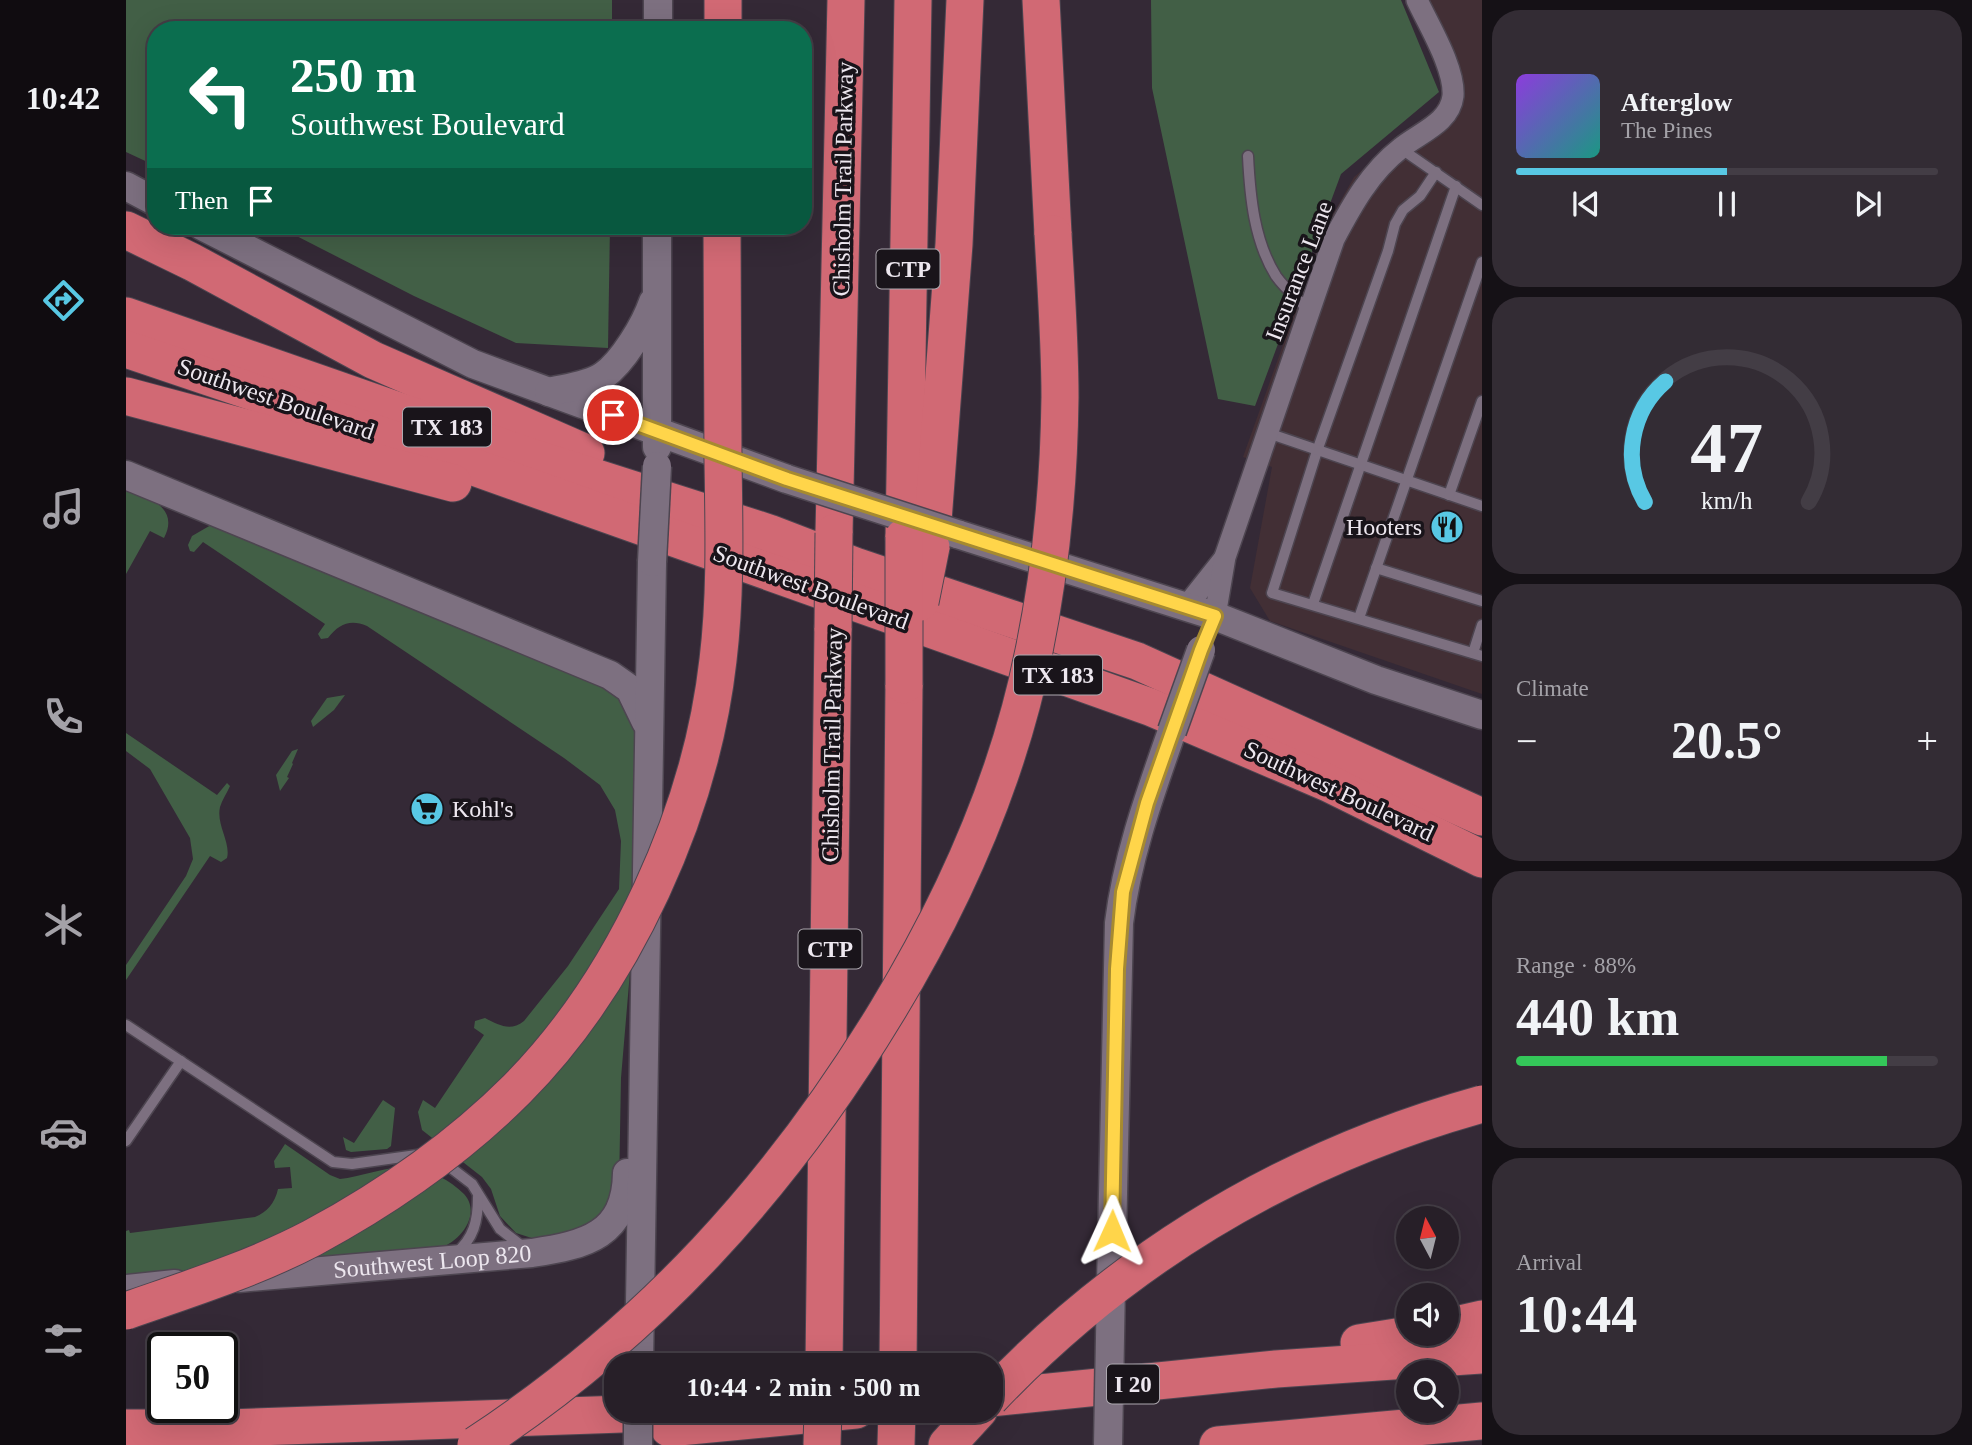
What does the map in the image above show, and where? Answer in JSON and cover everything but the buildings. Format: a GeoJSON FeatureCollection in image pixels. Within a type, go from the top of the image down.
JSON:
{"type":"FeatureCollection","features":[{"type":"Feature","properties":{"kind":"highway"},"geometry":{"type":"LineString","coordinates":[[723,0],[723,21]]}},
{"type":"Feature","properties":{"kind":"highway"},"geometry":{"type":"LineString","coordinates":[[825,0],[842,216]]}},
{"type":"Feature","properties":{"kind":"highway","name":"Chisholm Trail Parkway"},"geometry":{"type":"LineString","coordinates":[[824,1353],[834,533],[846,0]]}},
{"type":"Feature","properties":{"kind":"highway","name":"CTP"},"geometry":{"type":"LineString","coordinates":[[898,1353],[904,685],[931,539],[913,0]]}},
{"type":"Feature","properties":{"kind":"highway"},"geometry":{"type":"LineString","coordinates":[[931,539],[954,244],[965,0]]}},
{"type":"Feature","properties":{"kind":"highway"},"geometry":{"type":"LineString","coordinates":[[476,1445],[542,1399],[628,1328],[704,1256],[746,1209],[812,1127],[842,1083],[915,965],[974,848],[1006,761],[1021,707],[1042,610],[1054,514],[1060,397],[1041,0]]}},
{"type":"Feature","properties":{"kind":"highway"},"geometry":{"type":"LineString","coordinates":[[126,230],[192,262],[373,360],[769,533]]}},
{"type":"Feature","properties":{"kind":"highway"},"geometry":{"type":"LineString","coordinates":[[126,1311],[272,1258],[392,1192],[429,1164],[490,1115],[543,1061],[586,1004],[640,913],[685,806],[707,726],[719,659],[723,574],[722,235]]}},
{"type":"Feature","properties":{"kind":"highway","name":"Southwest Boulevard"},"geometry":{"type":"LineString","coordinates":[[126,316],[525,455],[769,533],[855,566],[1137,661],[1482,817]]}},
{"type":"Feature","properties":{"kind":"highway","name":"Southwest Boulevard"},"geometry":{"type":"LineString","coordinates":[[126,349],[443,456],[1202,728],[1328,783],[1482,859]]}},
{"type":"Feature","properties":{"kind":"highway"},"geometry":{"type":"LineString","coordinates":[[126,396],[443,481],[622,520]]}},
{"type":"Feature","properties":{"kind":"highway"},"geometry":{"type":"LineString","coordinates":[[1003,1385],[1050,1339],[1096,1300],[1160,1254],[1250,1196],[1343,1151],[1416,1124],[1482,1104]]}},
{"type":"Feature","properties":{"kind":"highway"},"geometry":{"type":"LineString","coordinates":[[1459,1324],[1482,1319]]}},
{"type":"Feature","properties":{"kind":"highway"},"geometry":{"type":"LineString","coordinates":[[1276,1369],[1311,1350],[1396,1337]]}},
{"type":"Feature","properties":{"kind":"highway","name":"I 20"},"geometry":{"type":"LineString","coordinates":[[1003,1397],[1276,1369],[1482,1355]]}},
{"type":"Feature","properties":{"kind":"highway"},"geometry":{"type":"LineString","coordinates":[[126,1428],[241,1428],[651,1413],[694,1425]]}},
{"type":"Feature","properties":{"kind":"highway"},"geometry":{"type":"LineString","coordinates":[[1218,1445],[1482,1421]]}},
{"type":"Feature","properties":{"kind":"highway"},"geometry":{"type":"LineString","coordinates":[[467,1445],[716,1423]]}},
{"type":"Feature","properties":{"kind":"highway"},"geometry":{"type":"LineString","coordinates":[[822,1445],[823,1423]]}},
{"type":"Feature","properties":{"kind":"highway"},"geometry":{"type":"LineString","coordinates":[[896,1445],[897,1423]]}},
{"type":"Feature","properties":{"kind":"highway"},"geometry":{"type":"LineString","coordinates":[[947,1445],[967,1423]]}},
{"type":"Feature","properties":{"kind":"main road"},"geometry":{"type":"LineString","coordinates":[[658,0],[658,21]]}},
{"type":"Feature","properties":{"kind":"main road"},"geometry":{"type":"LineString","coordinates":[[126,186],[147,197]]}},
{"type":"Feature","properties":{"kind":"main road"},"geometry":{"type":"LineString","coordinates":[[220,235],[473,364],[787,479],[931,539],[1215,616],[1377,680],[1482,715]]}},
{"type":"Feature","properties":{"kind":"main road"},"geometry":{"type":"LineString","coordinates":[[639,1353],[652,562],[658,432],[657,235]]}},
{"type":"Feature","properties":{"kind":"main road"},"geometry":{"type":"LineString","coordinates":[[549,392],[583,384],[604,375],[646,322],[658,290]]}},
{"type":"Feature","properties":{"kind":"main road"},"geometry":{"type":"LineString","coordinates":[[126,475],[610,675],[630,689],[649,731]]}},
{"type":"Feature","properties":{"kind":"main road"},"geometry":{"type":"LineString","coordinates":[[1108,1445],[1119,923],[1123,892],[1133,850],[1167,747],[1215,616]]}},
{"type":"Feature","properties":{"kind":"main road","name":"Southwest Loop 820"},"geometry":{"type":"LineString","coordinates":[[126,1289],[448,1261],[578,1244],[596,1237],[613,1223],[622,1207],[627,1186],[628,1145],[643,1110]]}},
{"type":"Feature","properties":{"kind":"main road"},"geometry":{"type":"LineString","coordinates":[[638,1423],[638,1445]]}},
{"type":"Feature","properties":{"kind":"street","name":"Insurance Lane"},"geometry":{"type":"LineString","coordinates":[[1215,616],[1225,557],[1334,239],[1355,199],[1377,172],[1400,148],[1441,121],[1453,98],[1451,75],[1417,0]]}},
{"type":"Feature","properties":{"kind":"street","name":"Insurance Lane"},"geometry":{"type":"LineString","coordinates":[[1186,607],[1225,557]]}},
{"type":"Feature","properties":{"kind":"lane"},"geometry":{"type":"LineString","coordinates":[[1400,148],[1482,205]]}},
{"type":"Feature","properties":{"kind":"lane"},"geometry":{"type":"LineString","coordinates":[[1248,156],[1250,192],[1263,254],[1278,278],[1310,311]]}},
{"type":"Feature","properties":{"kind":"lane"},"geometry":{"type":"LineString","coordinates":[[1436,172],[1420,196],[1403,210],[1395,224],[1388,251],[1317,451],[1272,593],[1478,654],[1482,625]]}},
{"type":"Feature","properties":{"kind":"lane"},"geometry":{"type":"LineString","coordinates":[[1313,604],[1456,186]]}},
{"type":"Feature","properties":{"kind":"lane"},"geometry":{"type":"LineString","coordinates":[[1359,618],[1482,262]]}},
{"type":"Feature","properties":{"kind":"lane"},"geometry":{"type":"LineString","coordinates":[[1449,495],[1482,401]]}},
{"type":"Feature","properties":{"kind":"lane"},"geometry":{"type":"LineString","coordinates":[[1268,433],[1482,506]]}},
{"type":"Feature","properties":{"kind":"lane"},"geometry":{"type":"LineString","coordinates":[[1376,568],[1482,601]]}},
{"type":"Feature","properties":{"kind":"lane"},"geometry":{"type":"LineString","coordinates":[[126,1025],[333,1162],[344,1164],[424,1154],[443,1161],[472,1184],[500,1229],[517,1244],[532,1252]]}},
{"type":"Feature","properties":{"kind":"lane"},"geometry":{"type":"LineString","coordinates":[[126,1141],[181,1061]]}},
{"type":"Feature","properties":{"kind":"lane"},"geometry":{"type":"LineString","coordinates":[[448,1261],[461,1249],[474,1230],[478,1194]]}},
{"type":"Feature","properties":{"kind":"shaded area"},"geometry":{"type":"Polygon","coordinates":[[[1408,0],[1482,0],[1482,694],[1270,621],[1250,588],[1272,467],[1243,457],[1324,230],[1354,177],[1435,109],[1442,96],[1439,76],[1408,0]]]}},
{"type":"Feature","properties":{"kind":"green space"},"geometry":{"type":"Polygon","coordinates":[[[126,0],[612,0],[612,21],[147,21],[147,162],[126,152],[126,0]]]}},
{"type":"Feature","properties":{"kind":"green space"},"geometry":{"type":"Polygon","coordinates":[[[1151,0],[1401,0],[1439,92],[1341,174],[1255,406],[1218,399],[1152,88],[1151,0]]]}},
{"type":"Feature","properties":{"kind":"green space"},"geometry":{"type":"Polygon","coordinates":[[[295,235],[610,235],[608,348],[516,343],[414,296],[295,235]]]}},
{"type":"Feature","properties":{"kind":"green space"},"geometry":{"type":"Polygon","coordinates":[[[126,487],[159,505],[165,511],[168,527],[164,538],[150,531],[126,574],[126,487]]]}},
{"type":"Feature","properties":{"kind":"green space"},"geometry":{"type":"Polygon","coordinates":[[[211,525],[217,525],[611,683],[636,726],[631,960],[621,1078],[619,1188],[597,1226],[538,1240],[516,1233],[500,1216],[491,1189],[482,1177],[422,1130],[418,1112],[423,1100],[435,1108],[484,1035],[474,1028],[475,1021],[485,1018],[509,1027],[524,1021],[568,966],[619,889],[621,841],[615,810],[600,785],[564,758],[367,626],[345,624],[328,638],[321,639],[318,634],[325,624],[203,542],[194,552],[190,551],[188,545],[192,536],[211,525]]]}},
{"type":"Feature","properties":{"kind":"green space"},"geometry":{"type":"Polygon","coordinates":[[[345,695],[334,710],[313,727],[311,721],[327,698],[345,695]]]}},
{"type":"Feature","properties":{"kind":"green space"},"geometry":{"type":"Polygon","coordinates":[[[126,733],[217,795],[227,783],[230,786],[219,814],[227,846],[227,858],[221,862],[210,856],[126,980],[126,965],[186,876],[193,859],[190,838],[150,769],[126,751],[126,733]]]}},
{"type":"Feature","properties":{"kind":"green space"},"geometry":{"type":"Polygon","coordinates":[[[298,749],[287,777],[289,778],[280,791],[276,775],[292,751],[298,749]]]}},
{"type":"Feature","properties":{"kind":"green space"},"geometry":{"type":"Polygon","coordinates":[[[383,1100],[395,1108],[391,1146],[387,1149],[351,1152],[346,1150],[343,1137],[354,1143],[383,1100]]]}},
{"type":"Feature","properties":{"kind":"green space"},"geometry":{"type":"Polygon","coordinates":[[[285,1144],[340,1179],[402,1167],[432,1173],[452,1184],[469,1202],[471,1211],[466,1228],[453,1241],[437,1249],[126,1276],[126,1231],[129,1230],[130,1233],[255,1217],[267,1210],[278,1189],[292,1188],[290,1167],[275,1168],[274,1161],[285,1144]]]}},
{"type":"Feature","properties":{"kind":"place","name":"Hooters"},"geometry":{"type":"Point","coordinates":[1447,527]}},
{"type":"Feature","properties":{"kind":"place","name":"Kohl's"},"geometry":{"type":"Point","coordinates":[427,809]}},
{"type":"Feature","properties":{"kind":"route"},"geometry":{"type":"LineString","coordinates":[[613,415],[787,479],[1215,616],[1147,803],[1123,892],[1117,969],[1112,1231]]}}]}
